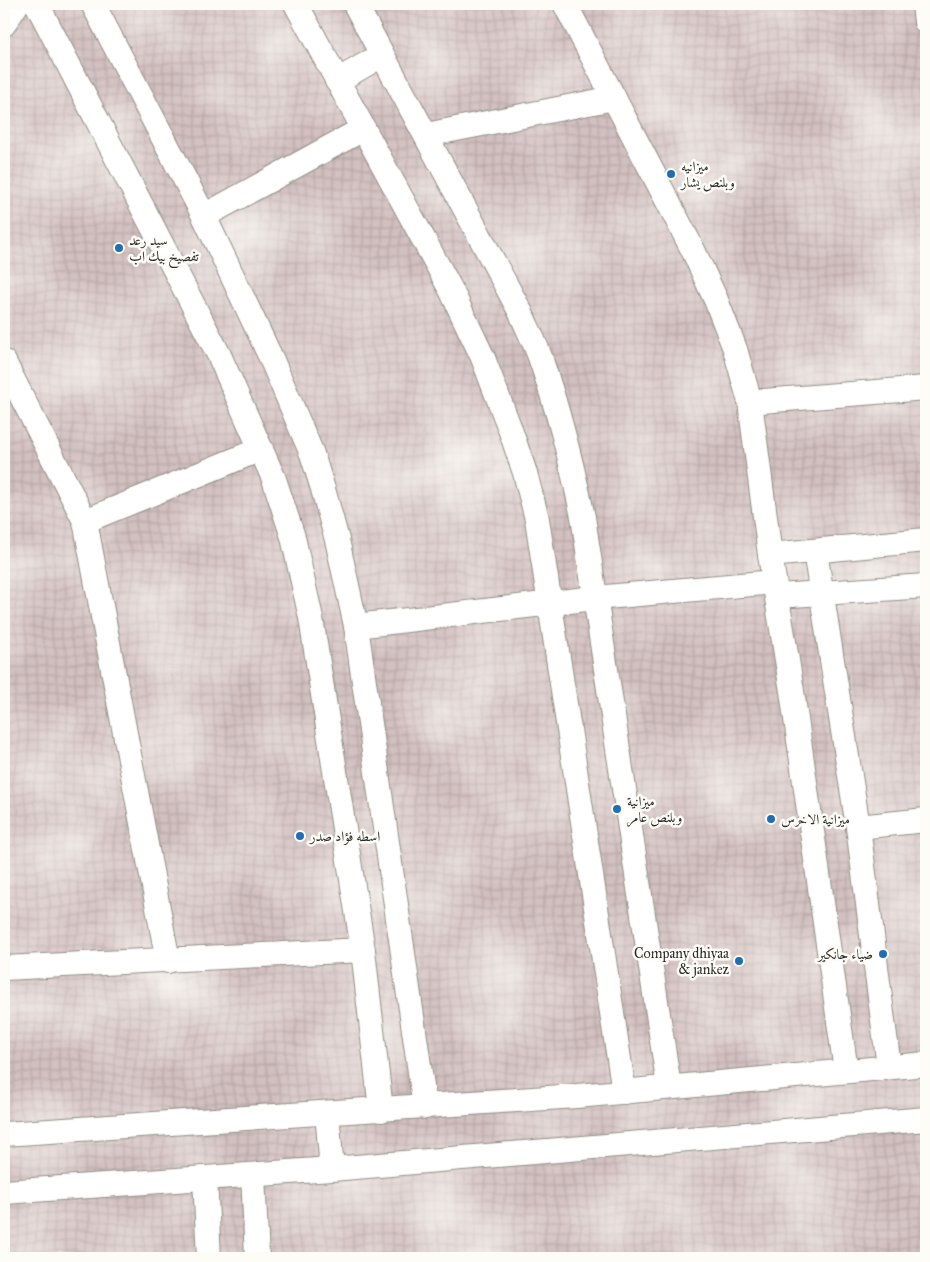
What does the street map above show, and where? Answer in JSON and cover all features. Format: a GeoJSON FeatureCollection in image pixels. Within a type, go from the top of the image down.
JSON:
{"type":"FeatureCollection","features":[{"type":"Feature","properties":{"kind":"street"},"geometry":{"type":"LineString","coordinates":[[4,24],[17,4]]}},
{"type":"Feature","properties":{"kind":"street"},"geometry":{"type":"LineString","coordinates":[[37,4],[219,356],[274,479],[293,536],[310,618],[362,950],[381,1110]]}},
{"type":"Feature","properties":{"kind":"street"},"geometry":{"type":"LineString","coordinates":[[93,4],[204,216],[272,358],[312,454],[337,540],[356,626],[425,1106]]}},
{"type":"Feature","properties":{"kind":"street"},"geometry":{"type":"LineString","coordinates":[[296,4],[451,290],[483,358],[525,473],[537,519],[624,1092]]}},
{"type":"Feature","properties":{"kind":"street"},"geometry":{"type":"LineString","coordinates":[[354,4],[498,268],[521,313],[542,362],[572,468],[583,517],[669,1087]]}},
{"type":"Feature","properties":{"kind":"street"},"geometry":{"type":"LineString","coordinates":[[565,4],[693,250],[716,300],[735,349],[750,402],[770,555],[846,1071]]}},
{"type":"Feature","properties":{"kind":"street"},"geometry":{"type":"LineString","coordinates":[[924,4],[926,22]]}},
{"type":"Feature","properties":{"kind":"street"},"geometry":{"type":"LineString","coordinates":[[338,81],[382,55]]}},
{"type":"Feature","properties":{"kind":"street"},"geometry":{"type":"LineString","coordinates":[[426,135],[614,98]]}},
{"type":"Feature","properties":{"kind":"street"},"geometry":{"type":"LineString","coordinates":[[204,216],[364,128]]}},
{"type":"Feature","properties":{"kind":"street"},"geometry":{"type":"LineString","coordinates":[[4,362],[85,521],[168,961]]}},
{"type":"Feature","properties":{"kind":"street"},"geometry":{"type":"LineString","coordinates":[[750,402],[926,388]]}},
{"type":"Feature","properties":{"kind":"street"},"geometry":{"type":"LineString","coordinates":[[85,521],[261,449]]}},
{"type":"Feature","properties":{"kind":"street"},"geometry":{"type":"LineString","coordinates":[[770,555],[926,540]]}},
{"type":"Feature","properties":{"kind":"street"},"geometry":{"type":"LineString","coordinates":[[815,551],[858,827],[888,1067]]}},
{"type":"Feature","properties":{"kind":"street"},"geometry":{"type":"LineString","coordinates":[[356,626],[595,598],[775,589],[822,594],[926,586]]}},
{"type":"Feature","properties":{"kind":"street"},"geometry":{"type":"LineString","coordinates":[[858,827],[926,820]]}},
{"type":"Feature","properties":{"kind":"street"},"geometry":{"type":"LineString","coordinates":[[4,968],[362,950]]}},
{"type":"Feature","properties":{"kind":"street"},"geometry":{"type":"LineString","coordinates":[[4,1134],[68,1128],[381,1110],[624,1092],[926,1064]]}},
{"type":"Feature","properties":{"kind":"street"},"geometry":{"type":"LineString","coordinates":[[326,1113],[332,1169]]}},
{"type":"Feature","properties":{"kind":"street"},"geometry":{"type":"LineString","coordinates":[[4,1192],[332,1169],[926,1118]]}},
{"type":"Feature","properties":{"kind":"street"},"geometry":{"type":"LineString","coordinates":[[253,1175],[257,1258]]}},
{"type":"Feature","properties":{"kind":"street"},"geometry":{"type":"LineString","coordinates":[[205,1178],[209,1258]]}},
{"type":"Feature","properties":{"kind":"shaded area"},"geometry":{"type":"Polygon","coordinates":[[[4,4],[926,4],[926,1258],[4,1258],[4,4]]]}},
{"type":"Feature","properties":{"kind":"place","name":"ميزانيه وبلنص يشار"},"geometry":{"type":"Point","coordinates":[671,174]}},
{"type":"Feature","properties":{"kind":"place","name":"سيد رعد تفصيخ بيك اب"},"geometry":{"type":"Point","coordinates":[119,248]}},
{"type":"Feature","properties":{"kind":"place","name":"ميزانية وبلنص عامر"},"geometry":{"type":"Point","coordinates":[617,809]}},
{"type":"Feature","properties":{"kind":"place","name":"ميزانية الاخرس"},"geometry":{"type":"Point","coordinates":[771,819]}},
{"type":"Feature","properties":{"kind":"place","name":"اسطه فؤاد صدر"},"geometry":{"type":"Point","coordinates":[300,836]}},
{"type":"Feature","properties":{"kind":"place","name":"ضياء جانكير"},"geometry":{"type":"Point","coordinates":[883,954]}},
{"type":"Feature","properties":{"kind":"place","name":"Company dhiyaa & jankez"},"geometry":{"type":"Point","coordinates":[739,961]}}]}
